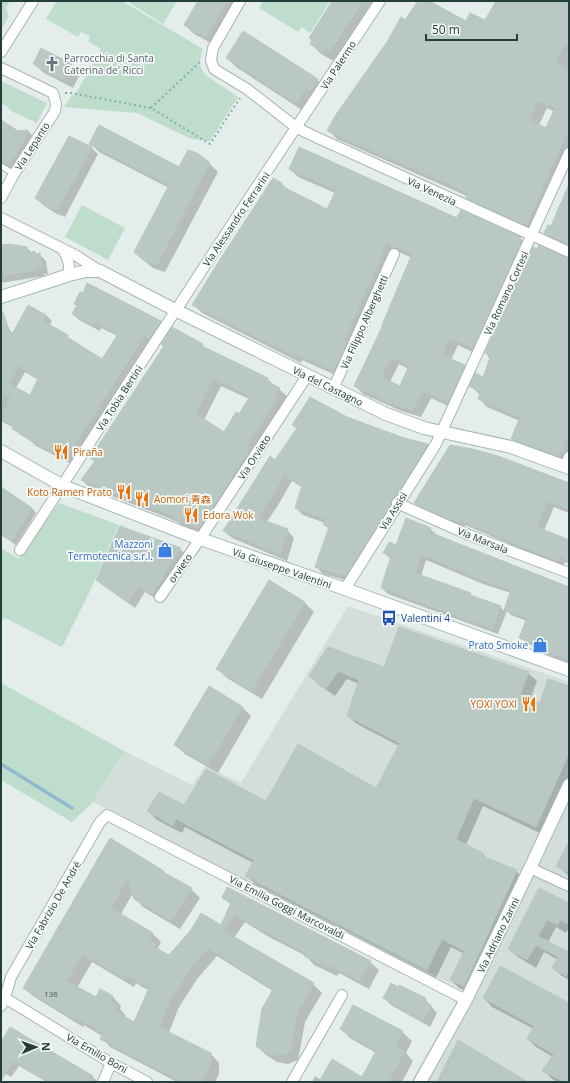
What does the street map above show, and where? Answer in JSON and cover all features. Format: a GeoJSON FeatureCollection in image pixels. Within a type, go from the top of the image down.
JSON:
{"type":"FeatureCollection","features":[{"type":"Feature","properties":{"kind":"street"},"geometry":{"type":"LineString","coordinates":[[1,52],[33,1]]}},
{"type":"Feature","properties":{"kind":"street"},"geometry":{"type":"LineString","coordinates":[[211,60],[213,48],[240,1]]}},
{"type":"Feature","properties":{"kind":"street","name":"Via Palermo"},"geometry":{"type":"LineString","coordinates":[[297,128],[380,1]]}},
{"type":"Feature","properties":{"kind":"street","name":"Via Venezia"},"geometry":{"type":"LineString","coordinates":[[211,60],[214,69],[246,89],[297,128],[569,252]]}},
{"type":"Feature","properties":{"kind":"street"},"geometry":{"type":"LineString","coordinates":[[1,68],[53,93]]}},
{"type":"Feature","properties":{"kind":"street","name":"Via Lepanto"},"geometry":{"type":"LineString","coordinates":[[1,198],[14,174],[55,111],[56,104],[53,93]]}},
{"type":"Feature","properties":{"kind":"street","name":"Via Alessandro Ferrarini"},"geometry":{"type":"LineString","coordinates":[[176,310],[297,128]]}},
{"type":"Feature","properties":{"kind":"street","name":"Via Romano Cortesi"},"geometry":{"type":"LineString","coordinates":[[442,432],[569,153]]}},
{"type":"Feature","properties":{"kind":"street","name":"Via del Castagno"},"geometry":{"type":"LineString","coordinates":[[1,218],[62,248],[100,271],[176,310],[386,414],[424,428],[510,447],[568,464]]}},
{"type":"Feature","properties":{"kind":"street"},"geometry":{"type":"LineString","coordinates":[[62,248],[70,266],[69,275]]}},
{"type":"Feature","properties":{"kind":"street","name":"Via Filippo Alberghetti"},"geometry":{"type":"LineString","coordinates":[[333,389],[394,254]]}},
{"type":"Feature","properties":{"kind":"street"},"geometry":{"type":"LineString","coordinates":[[1,297],[69,275],[86,271],[100,271]]}},
{"type":"Feature","properties":{"kind":"street","name":"Via Tobia Bertini"},"geometry":{"type":"LineString","coordinates":[[20,550],[176,310]]}},
{"type":"Feature","properties":{"kind":"street","name":"Via Orvieto"},"geometry":{"type":"LineString","coordinates":[[200,539],[307,376]]}},
{"type":"Feature","properties":{"kind":"street","name":"Via Assisi"},"geometry":{"type":"LineString","coordinates":[[345,589],[397,503],[436,444],[442,432]]}},
{"type":"Feature","properties":{"kind":"street","name":"Via Giuseppe Valentini"},"geometry":{"type":"LineString","coordinates":[[1,451],[63,486],[200,539],[345,589],[569,670]]}},
{"type":"Feature","properties":{"kind":"street","name":"Via Marsala"},"geometry":{"type":"LineString","coordinates":[[397,503],[469,535],[569,573]]}},
{"type":"Feature","properties":{"kind":"street","name":"orvieto"},"geometry":{"type":"LineString","coordinates":[[160,597],[200,539]]}},
{"type":"Feature","properties":{"kind":"street","name":"Via Adriano Zarini"},"geometry":{"type":"LineString","coordinates":[[420,1082],[466,1000],[569,786]]}},
{"type":"Feature","properties":{"kind":"street","name":"Via Emilia Goggi Marcovaldi"},"geometry":{"type":"LineString","coordinates":[[107,815],[466,1000]]}},
{"type":"Feature","properties":{"kind":"street","name":"Via Fabrizio De André"},"geometry":{"type":"LineString","coordinates":[[3,1002],[11,977],[100,822],[107,815]]}},
{"type":"Feature","properties":{"kind":"street"},"geometry":{"type":"LineString","coordinates":[[530,868],[569,886]]}},
{"type":"Feature","properties":{"kind":"street"},"geometry":{"type":"LineString","coordinates":[[292,1082],[342,995]]}},
{"type":"Feature","properties":{"kind":"street","name":"Via Emilio Boni"},"geometry":{"type":"LineString","coordinates":[[3,1002],[147,1082]]}},
{"type":"Feature","properties":{"kind":"street"},"geometry":{"type":"LineString","coordinates":[[103,1082],[111,1063]]}},
{"type":"Feature","properties":{"kind":"lane"},"geometry":{"type":"LineString","coordinates":[[1,166],[14,174]]}},
{"type":"Feature","properties":{"kind":"path"},"geometry":{"type":"LineString","coordinates":[[151,108],[200,63],[211,60]]}},
{"type":"Feature","properties":{"kind":"path"},"geometry":{"type":"LineString","coordinates":[[53,93],[71,93],[151,108],[210,144],[246,89]]}},
{"type":"Feature","properties":{"kind":"shaded area"},"geometry":{"type":"Polygon","coordinates":[[[348,606],[569,682],[569,1082],[411,1082],[463,990],[93,802],[118,760],[126,752],[192,785],[205,766],[241,783],[348,606]]]}},
{"type":"Feature","properties":{"kind":"green space"},"geometry":{"type":"Polygon","coordinates":[[[1,1],[10,1],[6,8],[9,16],[1,30],[1,1]]]}},
{"type":"Feature","properties":{"kind":"green space"},"geometry":{"type":"Polygon","coordinates":[[[57,1],[122,1],[203,49],[200,65],[204,73],[238,97],[210,141],[191,139],[137,113],[64,107],[72,95],[75,95],[101,49],[88,41],[90,36],[81,32],[78,37],[46,19],[57,1]]]}},
{"type":"Feature","properties":{"kind":"green space"},"geometry":{"type":"Polygon","coordinates":[[[127,1],[177,1],[163,24],[127,1]]]}},
{"type":"Feature","properties":{"kind":"green space"},"geometry":{"type":"Polygon","coordinates":[[[263,1],[330,1],[310,33],[302,27],[298,32],[259,8],[263,1]]]}},
{"type":"Feature","properties":{"kind":"green space"},"geometry":{"type":"Polygon","coordinates":[[[1,81],[47,103],[37,123],[13,112],[5,105],[1,105],[1,81]]]}},
{"type":"Feature","properties":{"kind":"green space"},"geometry":{"type":"Polygon","coordinates":[[[82,205],[125,228],[108,260],[65,237],[82,205]]]}},
{"type":"Feature","properties":{"kind":"green space"},"geometry":{"type":"Polygon","coordinates":[[[59,503],[119,525],[90,591],[62,647],[5,618],[1,621],[1,548],[19,559],[59,503]]]}},
{"type":"Feature","properties":{"kind":"green space"},"geometry":{"type":"Polygon","coordinates":[[[1,683],[126,752],[118,760],[93,802],[72,822],[1,780],[1,683]]]}},
{"type":"Feature","properties":{"kind":"building"},"geometry":{"type":"Polygon","coordinates":[[[198,1],[227,1],[206,37],[184,25],[198,1]]]}},
{"type":"Feature","properties":{"kind":"building"},"geometry":{"type":"Polygon","coordinates":[[[332,1],[363,1],[330,51],[326,48],[323,52],[310,44],[312,40],[309,38],[332,1]]]}},
{"type":"Feature","properties":{"kind":"building"},"geometry":{"type":"Polygon","coordinates":[[[418,1],[429,1],[466,21],[470,13],[485,20],[496,1],[569,1],[569,46],[565,44],[556,62],[569,69],[569,129],[526,225],[466,198],[468,194],[449,184],[327,131],[335,116],[387,42],[401,17],[405,20],[418,1]],[[538,101],[529,120],[546,128],[555,108],[538,101]]]}},
{"type":"Feature","properties":{"kind":"building"},"geometry":{"type":"Polygon","coordinates":[[[243,31],[318,79],[310,91],[306,88],[296,103],[226,58],[243,31]]]}},
{"type":"Feature","properties":{"kind":"building","name":"Parrocchia di Santa Caterina de' Ricci"},"geometry":{"type":"Polygon","coordinates":[[[41,48],[72,64],[63,80],[33,64],[41,48]]]}},
{"type":"Feature","properties":{"kind":"building"},"geometry":{"type":"Polygon","coordinates":[[[1,120],[18,131],[28,130],[25,139],[10,163],[5,164],[1,162],[1,120]]]}},
{"type":"Feature","properties":{"kind":"building"},"geometry":{"type":"Polygon","coordinates":[[[99,125],[179,167],[188,150],[197,153],[210,163],[157,265],[143,260],[134,252],[169,185],[89,144],[99,125]]]}},
{"type":"Feature","properties":{"kind":"building"},"geometry":{"type":"Polygon","coordinates":[[[69,136],[92,147],[58,210],[49,207],[35,198],[69,136]]]}},
{"type":"Feature","properties":{"kind":"building"},"geometry":{"type":"Polygon","coordinates":[[[299,147],[457,218],[461,210],[521,237],[519,241],[521,242],[473,348],[450,338],[442,355],[465,365],[448,402],[423,391],[413,410],[392,404],[354,386],[383,325],[412,254],[386,243],[377,267],[344,340],[347,342],[334,371],[294,353],[293,355],[192,305],[273,178],[282,183],[281,185],[289,190],[327,209],[336,190],[289,169],[299,147]],[[391,357],[381,377],[400,386],[409,366],[391,357]]]}},
{"type":"Feature","properties":{"kind":"building"},"geometry":{"type":"Polygon","coordinates":[[[569,184],[569,245],[544,233],[548,225],[551,226],[569,184]]]}},
{"type":"Feature","properties":{"kind":"building"},"geometry":{"type":"Polygon","coordinates":[[[9,244],[27,247],[28,253],[35,251],[35,254],[40,253],[42,267],[38,268],[38,270],[4,276],[4,274],[1,274],[1,245],[9,244]]]}},
{"type":"Feature","properties":{"kind":"building"},"geometry":{"type":"Polygon","coordinates":[[[539,245],[569,258],[569,434],[559,456],[511,439],[520,417],[478,399],[481,392],[469,386],[475,373],[483,377],[490,358],[488,357],[489,355],[485,353],[533,247],[537,249],[539,245]]]}},
{"type":"Feature","properties":{"kind":"building"},"geometry":{"type":"Polygon","coordinates":[[[87,283],[161,321],[149,339],[144,336],[66,459],[29,440],[30,438],[12,429],[13,426],[1,419],[1,416],[11,397],[4,394],[1,400],[1,312],[3,312],[11,336],[28,305],[46,315],[43,321],[68,335],[67,337],[102,359],[118,334],[95,323],[93,325],[72,314],[77,305],[74,304],[80,292],[83,293],[87,283]],[[18,366],[9,384],[30,395],[38,379],[18,366]]]}},
{"type":"Feature","properties":{"kind":"building"},"geometry":{"type":"Polygon","coordinates":[[[172,327],[203,344],[202,346],[268,378],[266,381],[280,388],[274,399],[276,400],[247,446],[250,449],[199,528],[174,519],[176,517],[81,480],[95,461],[90,458],[164,346],[161,344],[172,327]],[[213,379],[196,414],[224,432],[236,412],[239,414],[250,396],[213,379]]]}},
{"type":"Feature","properties":{"kind":"building"},"geometry":{"type":"Polygon","coordinates":[[[310,397],[347,417],[404,438],[428,444],[395,497],[391,500],[391,504],[345,576],[315,567],[329,527],[323,524],[326,519],[295,508],[302,486],[284,475],[270,500],[257,518],[288,529],[280,554],[223,531],[270,456],[275,460],[297,428],[292,425],[310,397]]]}},
{"type":"Feature","properties":{"kind":"building"},"geometry":{"type":"Polygon","coordinates":[[[450,445],[498,456],[569,483],[569,510],[548,501],[537,527],[569,540],[569,561],[559,556],[557,561],[459,520],[459,522],[437,514],[414,503],[450,445]]]}},
{"type":"Feature","properties":{"kind":"building"},"geometry":{"type":"Polygon","coordinates":[[[1,487],[32,508],[12,541],[1,535],[1,487]]]}},
{"type":"Feature","properties":{"kind":"building"},"geometry":{"type":"Polygon","coordinates":[[[406,518],[431,528],[429,532],[569,587],[569,660],[532,646],[534,643],[519,638],[527,618],[504,610],[511,590],[476,578],[435,560],[421,555],[415,573],[471,593],[470,595],[501,606],[492,629],[381,588],[391,556],[383,553],[389,542],[396,545],[406,518]]]}},
{"type":"Feature","properties":{"kind":"building"},"geometry":{"type":"Polygon","coordinates":[[[120,526],[181,548],[152,594],[139,586],[128,602],[96,580],[120,526]]]}},
{"type":"Feature","properties":{"kind":"building"},"geometry":{"type":"Polygon","coordinates":[[[269,580],[305,602],[252,691],[216,669],[269,580]]]}},
{"type":"Feature","properties":{"kind":"building"},"geometry":{"type":"Polygon","coordinates":[[[399,627],[529,672],[520,694],[540,703],[548,679],[569,686],[569,753],[536,827],[474,798],[456,839],[483,853],[482,856],[517,870],[464,986],[450,980],[464,951],[442,939],[427,970],[245,876],[254,860],[176,819],[173,826],[147,811],[159,792],[184,805],[206,769],[266,801],[298,744],[376,788],[400,743],[347,716],[359,680],[338,671],[326,689],[309,676],[328,647],[384,667],[399,627]]]}},
{"type":"Feature","properties":{"kind":"building"},"geometry":{"type":"Polygon","coordinates":[[[209,686],[243,707],[208,765],[174,745],[209,686]]]}},
{"type":"Feature","properties":{"kind":"building"},"geometry":{"type":"Polygon","coordinates":[[[110,838],[164,871],[163,872],[192,888],[171,921],[134,899],[128,878],[111,908],[153,933],[149,940],[156,944],[154,947],[169,955],[191,930],[201,913],[221,925],[231,903],[222,898],[227,887],[371,961],[360,981],[330,965],[329,968],[304,956],[306,953],[259,929],[236,915],[224,931],[314,983],[297,1013],[290,1052],[278,1056],[267,1054],[256,1046],[262,1009],[273,989],[208,948],[189,970],[170,1001],[159,1027],[211,1053],[211,1065],[202,1082],[183,1082],[100,1039],[103,1033],[75,1017],[74,1019],[23,988],[110,838]],[[83,954],[67,981],[96,997],[100,989],[113,996],[110,1002],[118,1006],[115,1011],[134,1022],[149,988],[127,975],[125,979],[83,954]]]}},
{"type":"Feature","properties":{"kind":"building"},"geometry":{"type":"Polygon","coordinates":[[[569,842],[569,873],[556,866],[569,842]]]}},
{"type":"Feature","properties":{"kind":"building"},"geometry":{"type":"Polygon","coordinates":[[[539,888],[569,903],[569,924],[560,920],[558,925],[547,920],[538,936],[569,952],[569,970],[566,976],[552,968],[558,957],[536,945],[527,960],[508,949],[539,888]]]}},
{"type":"Feature","properties":{"kind":"building"},"geometry":{"type":"Polygon","coordinates":[[[500,966],[569,1003],[569,1082],[565,1082],[542,1071],[554,1054],[527,1039],[534,1026],[483,998],[500,966]]]}},
{"type":"Feature","properties":{"kind":"building"},"geometry":{"type":"Polygon","coordinates":[[[391,983],[398,987],[399,985],[426,998],[424,1002],[431,1005],[423,1021],[406,1013],[407,1011],[383,998],[391,983]]]}},
{"type":"Feature","properties":{"kind":"building"},"geometry":{"type":"Polygon","coordinates":[[[353,1005],[403,1031],[396,1046],[405,1051],[388,1082],[319,1082],[332,1059],[362,1077],[376,1051],[340,1029],[353,1005]]]}},
{"type":"Feature","properties":{"kind":"building"},"geometry":{"type":"Polygon","coordinates":[[[10,1027],[93,1076],[89,1082],[49,1082],[13,1061],[1,1081],[1,1042],[10,1027]]]}},
{"type":"Feature","properties":{"kind":"building"},"geometry":{"type":"Polygon","coordinates":[[[458,1040],[485,1056],[528,1082],[437,1082],[458,1040]]]}},
{"type":"Feature","properties":{"kind":"waterway"},"geometry":{"type":"LineString","coordinates":[[1,764],[72,808]]}},
{"type":"Feature","properties":{"kind":"place","name":"Parrocchia di Santa Caterina de' Ricci"},"geometry":{"type":"Point","coordinates":[52,64]}},
{"type":"Feature","properties":{"kind":"place","name":"Piraña"},"geometry":{"type":"Point","coordinates":[61,452]}},
{"type":"Feature","properties":{"kind":"place","name":"Koto Ramen Prato"},"geometry":{"type":"Point","coordinates":[124,492]}},
{"type":"Feature","properties":{"kind":"place","name":"Aomori 青森"},"geometry":{"type":"Point","coordinates":[142,499]}},
{"type":"Feature","properties":{"kind":"place","name":"Edora Wok"},"geometry":{"type":"Point","coordinates":[191,515]}},
{"type":"Feature","properties":{"kind":"place","name":"Mazzoni Termotecnica s.r.l."},"geometry":{"type":"Point","coordinates":[165,550]}},
{"type":"Feature","properties":{"kind":"place","name":"Valentini 4"},"geometry":{"type":"Point","coordinates":[389,618]}},
{"type":"Feature","properties":{"kind":"place","name":"Prato Smoke"},"geometry":{"type":"Point","coordinates":[540,645]}},
{"type":"Feature","properties":{"kind":"place","name":"YOXI YOXI"},"geometry":{"type":"Point","coordinates":[529,704]}}]}
